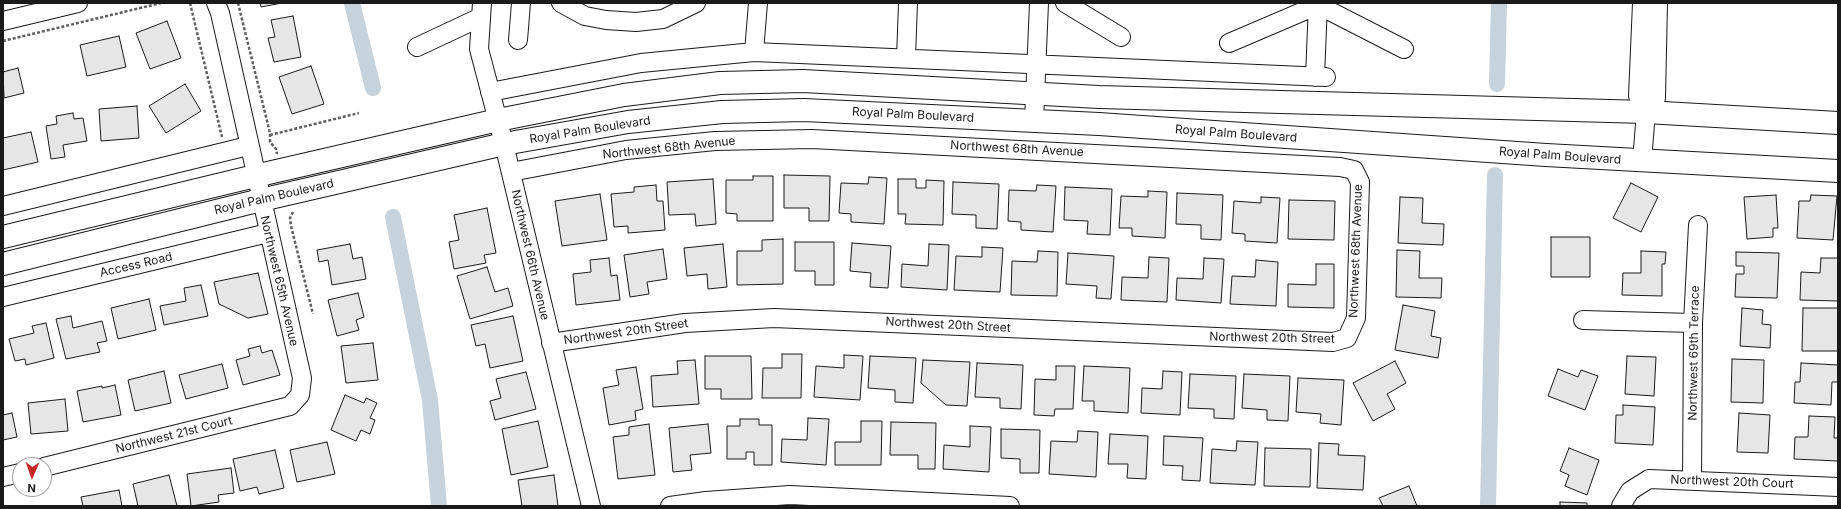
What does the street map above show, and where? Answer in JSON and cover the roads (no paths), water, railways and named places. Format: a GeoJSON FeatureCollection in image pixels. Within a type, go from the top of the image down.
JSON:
{"type":"FeatureCollection","features":[{"type":"Feature","properties":{"kind":"main road","name":"Royal Palm Boulevard"},"geometry":{"type":"LineString","coordinates":[[3,237],[255,176],[498,120],[624,95],[720,84],[803,81],[1035,93],[1388,106],[1646,112],[1838,122]]}},
{"type":"Feature","properties":{"kind":"main road","name":"Royal Palm Boulevard"},"geometry":{"type":"LineString","coordinates":[[3,264],[261,200],[504,144],[628,122],[722,112],[804,110],[1034,121],[1642,161],[1838,171]]}},
{"type":"Feature","properties":{"kind":"street"},"geometry":{"type":"LineString","coordinates":[[3,21],[78,3]]}},
{"type":"Feature","properties":{"kind":"street","name":"Northwest 65th Avenue"},"geometry":{"type":"LineString","coordinates":[[216,3],[220,13],[248,146],[302,378],[300,395]]}},
{"type":"Feature","properties":{"kind":"street"},"geometry":{"type":"LineString","coordinates":[[518,40],[520,3]]}},
{"type":"Feature","properties":{"kind":"street"},"geometry":{"type":"LineString","coordinates":[[562,3],[585,16],[606,20],[636,22],[663,19],[696,3]]}},
{"type":"Feature","properties":{"kind":"street"},"geometry":{"type":"LineString","coordinates":[[754,52],[758,3]]}},
{"type":"Feature","properties":{"kind":"street"},"geometry":{"type":"LineString","coordinates":[[906,58],[908,3]]}},
{"type":"Feature","properties":{"kind":"street"},"geometry":{"type":"LineString","coordinates":[[1034,121],[1039,3]]}},
{"type":"Feature","properties":{"kind":"street"},"geometry":{"type":"LineString","coordinates":[[1065,3],[1121,36]]}},
{"type":"Feature","properties":{"kind":"street"},"geometry":{"type":"LineString","coordinates":[[1642,3],[1638,96],[1646,112]]}},
{"type":"Feature","properties":{"kind":"street"},"geometry":{"type":"LineString","coordinates":[[1642,161],[1646,112],[1656,98],[1658,3]]}},
{"type":"Feature","properties":{"kind":"street"},"geometry":{"type":"LineString","coordinates":[[490,92],[641,63],[754,52],[1321,77],[1318,4]]}},
{"type":"Feature","properties":{"kind":"street"},"geometry":{"type":"LineString","coordinates":[[1229,43],[1318,4]]}},
{"type":"Feature","properties":{"kind":"street"},"geometry":{"type":"LineString","coordinates":[[1318,4],[1404,49]]}},
{"type":"Feature","properties":{"kind":"street"},"geometry":{"type":"LineString","coordinates":[[417,47],[482,10]]}},
{"type":"Feature","properties":{"kind":"street","name":"Northwest 66th Avenue"},"geometry":{"type":"LineString","coordinates":[[482,10],[479,49],[511,172],[591,506]]}},
{"type":"Feature","properties":{"kind":"street","name":"Northwest 68th Avenue"},"geometry":{"type":"LineString","coordinates":[[511,172],[626,150],[715,141],[812,139],[1340,167],[1354,170],[1360,182],[1356,318],[1347,338]]}},
{"type":"Feature","properties":{"kind":"street"},"geometry":{"type":"LineString","coordinates":[[3,206],[248,146]]}},
{"type":"Feature","properties":{"kind":"street","name":"Northwest 69th Terrace"},"geometry":{"type":"LineString","coordinates":[[1692,480],[1694,323],[1698,225]]}},
{"type":"Feature","properties":{"kind":"street","name":"Access Road"},"geometry":{"type":"LineString","coordinates":[[3,296],[268,233]]}},
{"type":"Feature","properties":{"kind":"street","name":"Northwest 20th Street"},"geometry":{"type":"LineString","coordinates":[[551,343],[685,323],[774,318],[1333,342],[1347,338]]}},
{"type":"Feature","properties":{"kind":"street"},"geometry":{"type":"LineString","coordinates":[[1583,320],[1694,323]]}},
{"type":"Feature","properties":{"kind":"street","name":"Northwest 21st Court"},"geometry":{"type":"LineString","coordinates":[[52,465],[290,406],[300,395]]}},
{"type":"Feature","properties":{"kind":"street","name":"Northwest 20th Court"},"geometry":{"type":"LineString","coordinates":[[1625,498],[1649,479],[1838,487]]}},
{"type":"Feature","properties":{"kind":"street"},"geometry":{"type":"LineString","coordinates":[[670,506],[706,501],[790,495],[1010,506]]}},
{"type":"Feature","properties":{"kind":"waterway"},"geometry":{"type":"LineString","coordinates":[[352,3],[373,88]]}},
{"type":"Feature","properties":{"kind":"waterway"},"geometry":{"type":"LineString","coordinates":[[1497,84],[1499,3]]}},
{"type":"Feature","properties":{"kind":"waterway"},"geometry":{"type":"LineString","coordinates":[[1488,506],[1495,175]]}},
{"type":"Feature","properties":{"kind":"waterway"},"geometry":{"type":"LineString","coordinates":[[393,217],[430,400],[439,506]]}}]}
